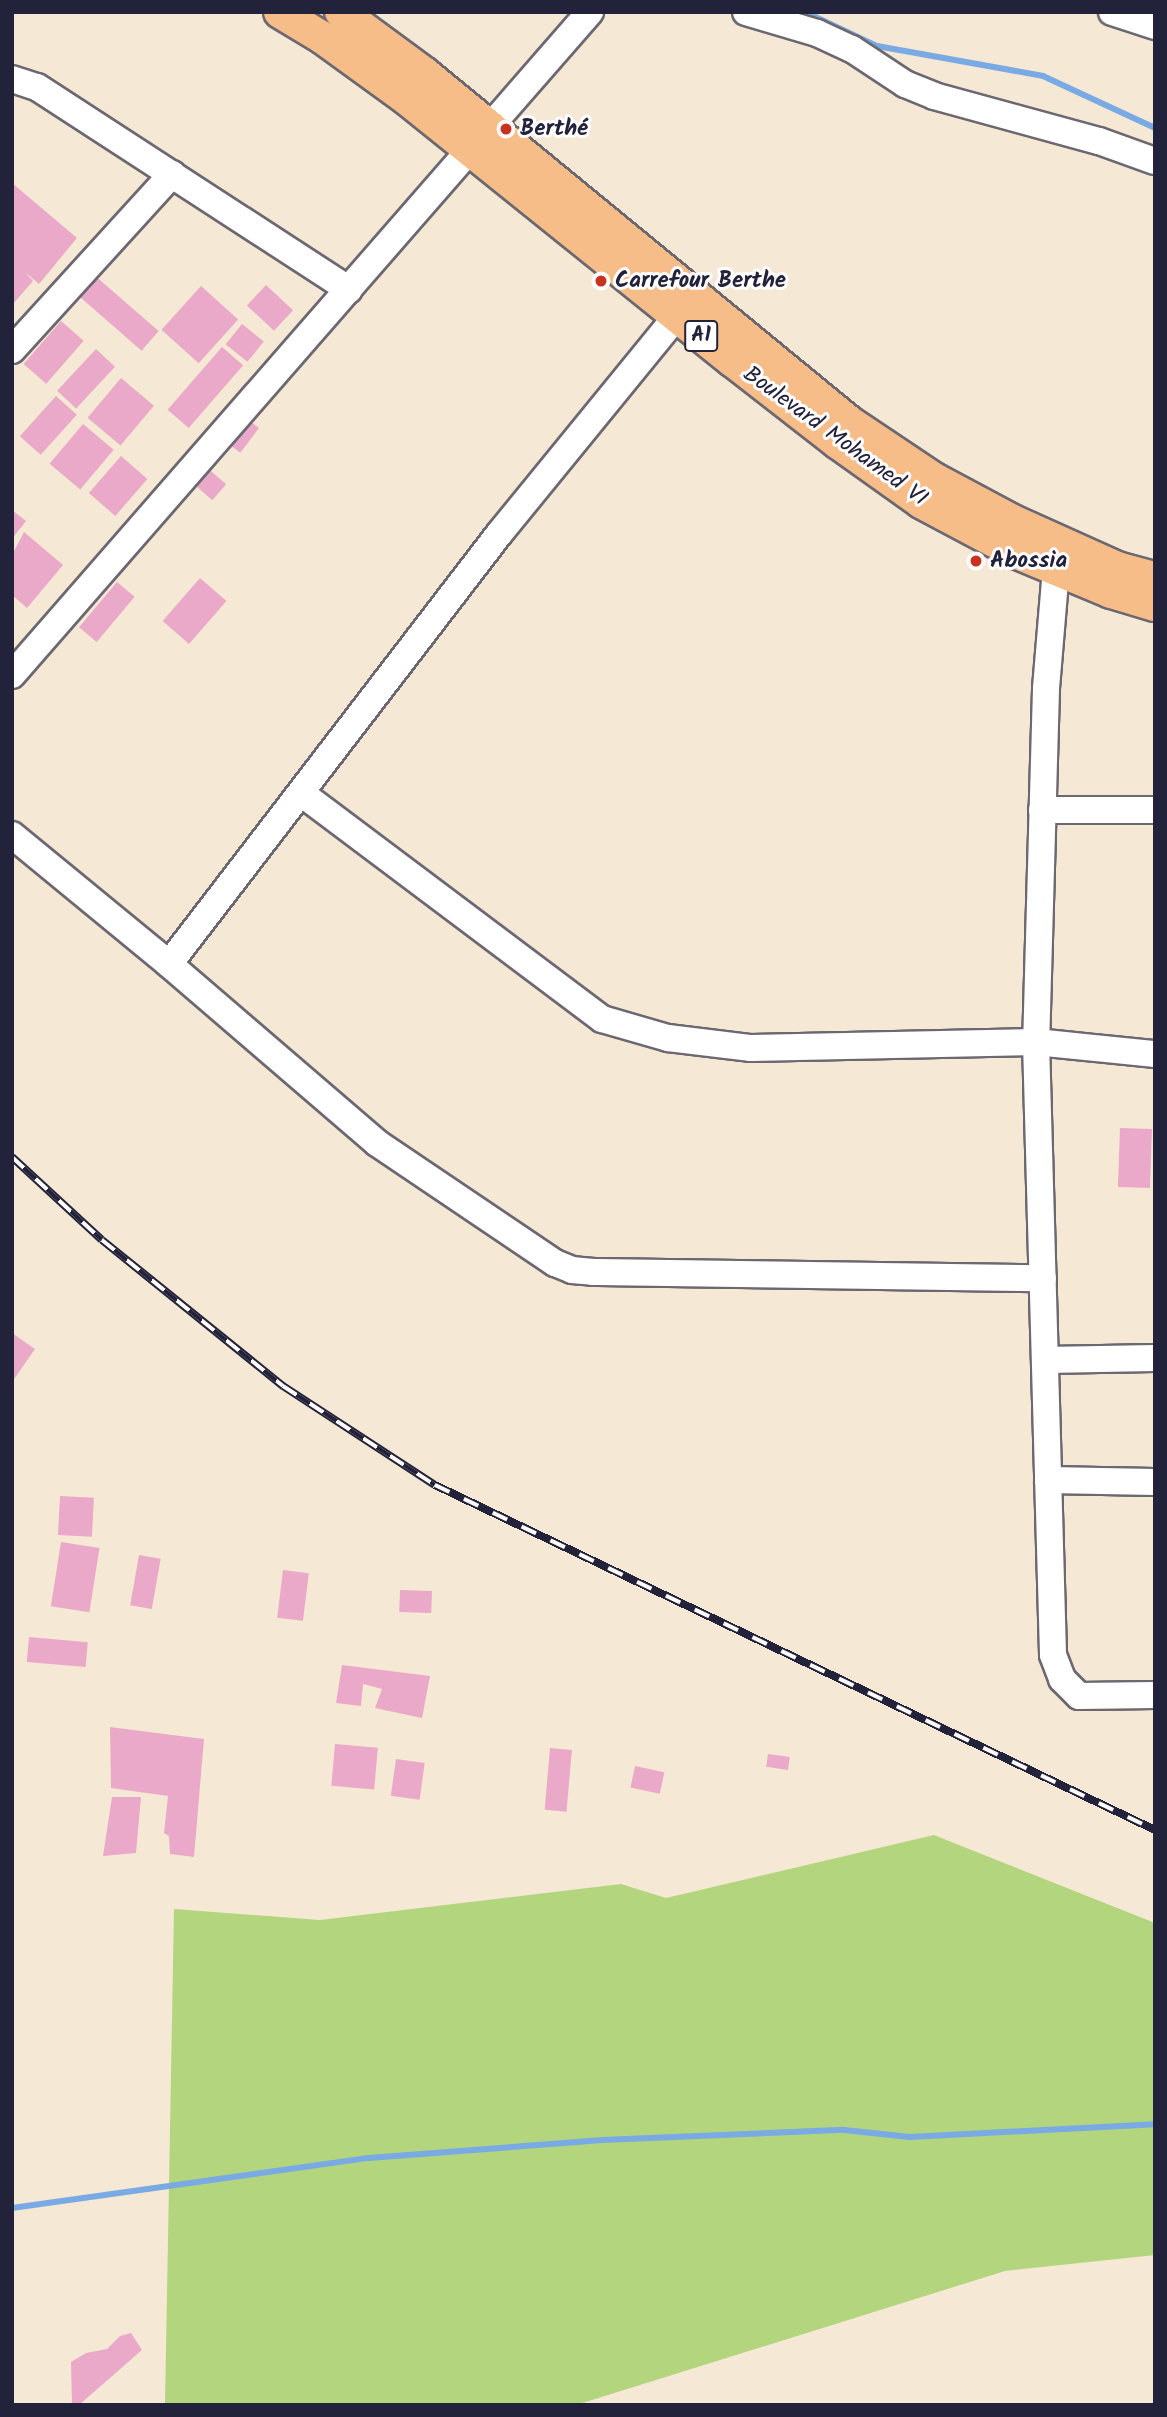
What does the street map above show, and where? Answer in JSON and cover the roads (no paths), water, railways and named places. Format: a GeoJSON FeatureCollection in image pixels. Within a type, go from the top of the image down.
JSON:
{"type":"FeatureCollection","features":[{"type":"Feature","properties":{"kind":"main road","name":"Boulevard Mohamed VI"},"geometry":{"type":"LineString","coordinates":[[280,12],[481,140],[860,429],[934,479],[1013,521],[1117,568],[1155,578]]}},
{"type":"Feature","properties":{"kind":"main road","name":"Boulevard Mohamed VI"},"geometry":{"type":"LineString","coordinates":[[341,12],[425,74],[481,140],[677,316],[837,442],[921,502],[1015,552],[1111,592],[1155,605]]}},
{"type":"Feature","properties":{"kind":"street"},"geometry":{"type":"LineString","coordinates":[[12,675],[590,12]]}},
{"type":"Feature","properties":{"kind":"street"},"geometry":{"type":"LineString","coordinates":[[746,12],[817,33],[852,49],[905,84],[934,96],[1099,142],[1155,161]]}},
{"type":"Feature","properties":{"kind":"street"},"geometry":{"type":"LineString","coordinates":[[1112,12],[1155,26]]}},
{"type":"Feature","properties":{"kind":"street"},"geometry":{"type":"LineString","coordinates":[[12,79],[37,87],[349,290]]}},
{"type":"Feature","properties":{"kind":"street"},"geometry":{"type":"LineString","coordinates":[[12,350],[172,174]]}},
{"type":"Feature","properties":{"kind":"street"},"geometry":{"type":"LineString","coordinates":[[169,964],[499,534],[677,316]]}},
{"type":"Feature","properties":{"kind":"street"},"geometry":{"type":"LineString","coordinates":[[1056,569],[1045,689],[1036,1042],[1053,1654],[1062,1679],[1080,1696],[1155,1695]]}},
{"type":"Feature","properties":{"kind":"street"},"geometry":{"type":"LineString","coordinates":[[301,793],[602,1019],[668,1038],[751,1048],[1036,1042],[1155,1054]]}},
{"type":"Feature","properties":{"kind":"street"},"geometry":{"type":"LineString","coordinates":[[1042,810],[1155,810]]}},
{"type":"Feature","properties":{"kind":"street"},"geometry":{"type":"LineString","coordinates":[[12,835],[169,964],[377,1143],[555,1264],[572,1270],[1043,1278]]}},
{"type":"Feature","properties":{"kind":"street"},"geometry":{"type":"LineString","coordinates":[[1045,1360],[1155,1359]]}},
{"type":"Feature","properties":{"kind":"street"},"geometry":{"type":"LineString","coordinates":[[1048,1480],[1155,1482]]}},
{"type":"Feature","properties":{"kind":"waterway"},"geometry":{"type":"LineString","coordinates":[[805,12],[877,46],[1043,76],[1155,128]]}},
{"type":"Feature","properties":{"kind":"waterway"},"geometry":{"type":"LineString","coordinates":[[12,2208],[369,2158],[602,2140],[844,2130],[910,2137],[1155,2124]]}},
{"type":"Feature","properties":{"kind":"railway"},"geometry":{"type":"LineString","coordinates":[[12,1157],[102,1240],[283,1386],[435,1485],[1155,1830]]}},
{"type":"Feature","properties":{"kind":"place","name":"Berthé"},"geometry":{"type":"Point","coordinates":[506,129]}},
{"type":"Feature","properties":{"kind":"place","name":"Carrefour Berthe"},"geometry":{"type":"Point","coordinates":[601,281]}},
{"type":"Feature","properties":{"kind":"place","name":"Abossia"},"geometry":{"type":"Point","coordinates":[976,561]}}]}
